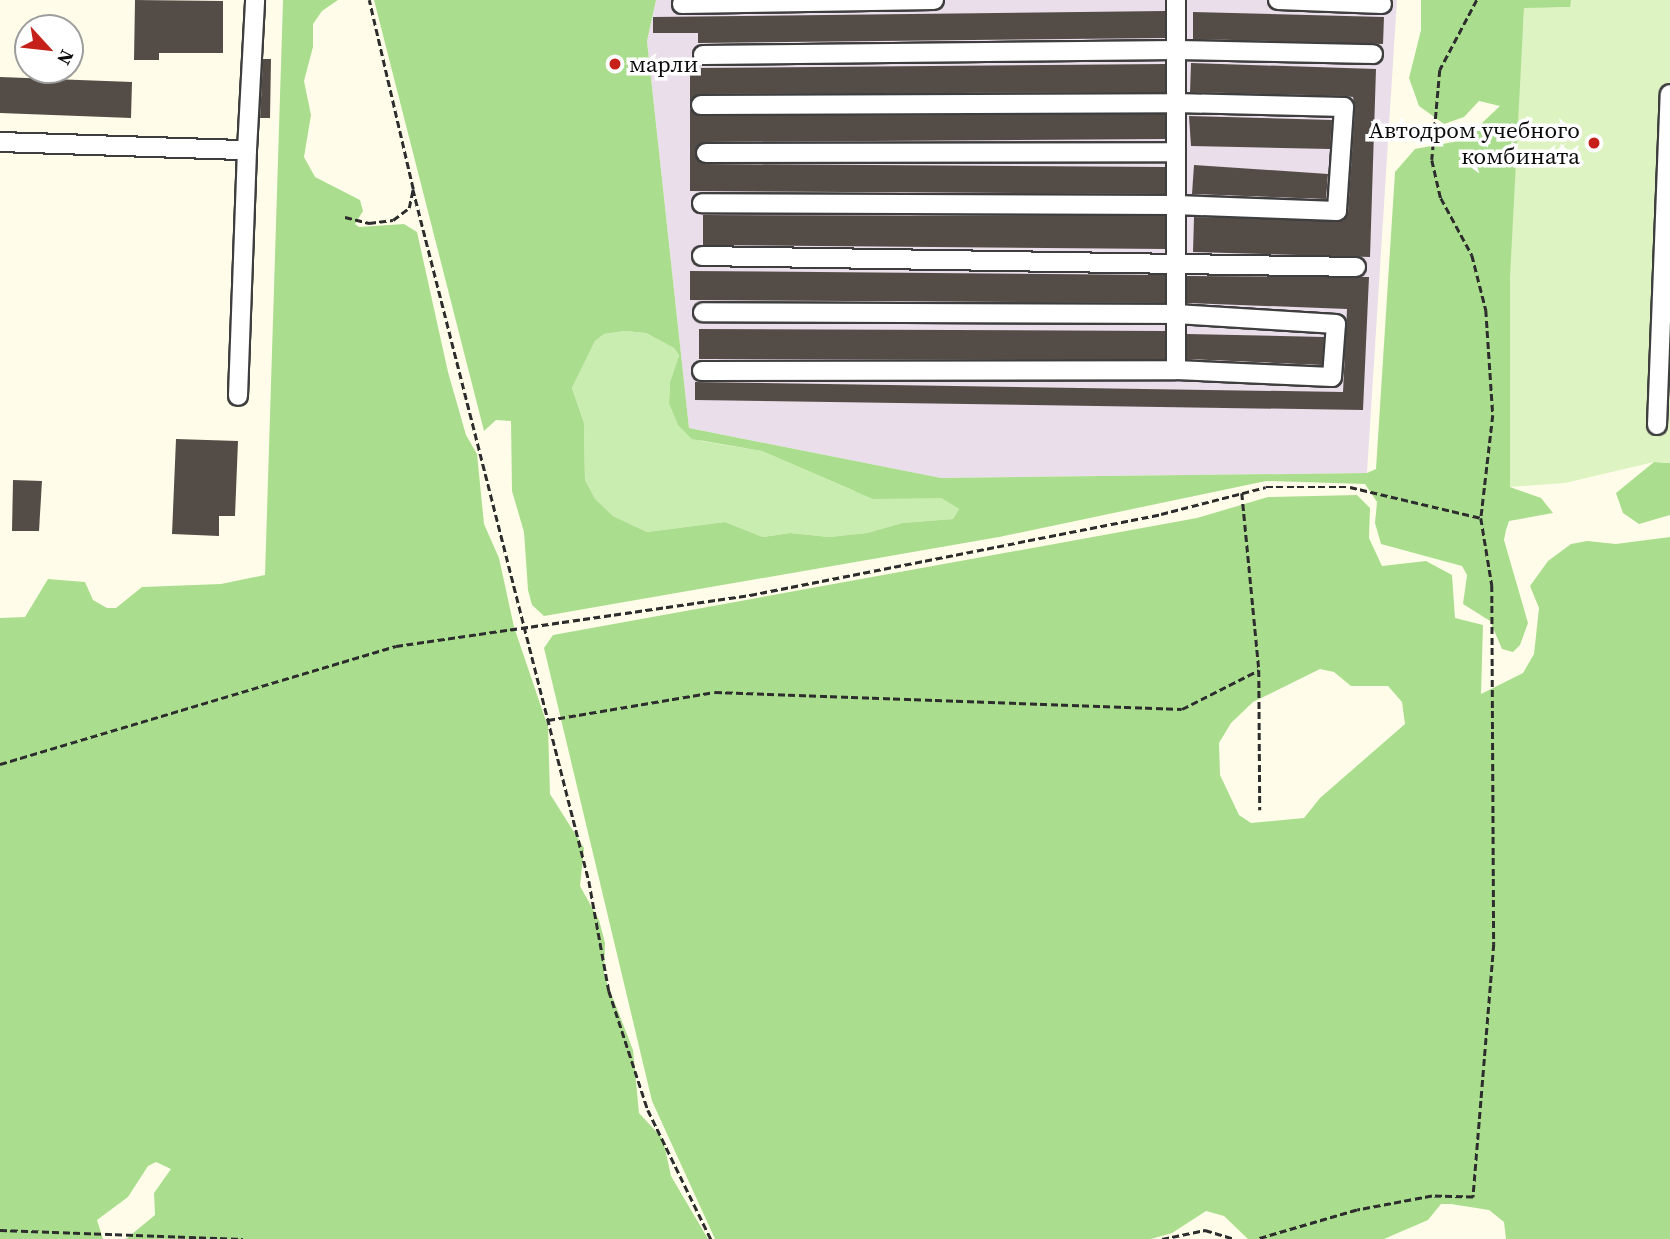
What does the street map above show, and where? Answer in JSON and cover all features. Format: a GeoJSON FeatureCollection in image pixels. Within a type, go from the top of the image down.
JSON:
{"type":"FeatureCollection","features":[{"type":"Feature","properties":{"kind":"lane"},"geometry":{"type":"LineString","coordinates":[[238,396],[255,0]]}},
{"type":"Feature","properties":{"kind":"lane"},"geometry":{"type":"LineString","coordinates":[[682,4],[934,0]]}},
{"type":"Feature","properties":{"kind":"lane"},"geometry":{"type":"LineString","coordinates":[[1176,0],[1176,370]]}},
{"type":"Feature","properties":{"kind":"lane"},"geometry":{"type":"LineString","coordinates":[[1278,0],[1382,4]]}},
{"type":"Feature","properties":{"kind":"lane"},"geometry":{"type":"LineString","coordinates":[[703,55],[1176,50],[1373,54]]}},
{"type":"Feature","properties":{"kind":"lane"},"geometry":{"type":"LineString","coordinates":[[1657,425],[1670,94]]}},
{"type":"Feature","properties":{"kind":"lane"},"geometry":{"type":"LineString","coordinates":[[701,105],[1176,103],[1344,107],[1338,211],[1176,205],[702,203]]}},
{"type":"Feature","properties":{"kind":"lane"},"geometry":{"type":"LineString","coordinates":[[0,142],[247,150]]}},
{"type":"Feature","properties":{"kind":"lane"},"geometry":{"type":"LineString","coordinates":[[706,153],[1176,152]]}},
{"type":"Feature","properties":{"kind":"lane"},"geometry":{"type":"LineString","coordinates":[[702,256],[1356,267]]}},
{"type":"Feature","properties":{"kind":"lane"},"geometry":{"type":"LineString","coordinates":[[702,371],[1176,370],[1332,377],[1336,324],[1176,314],[703,312]]}},
{"type":"Feature","properties":{"kind":"path"},"geometry":{"type":"LineString","coordinates":[[369,0],[413,189],[589,881],[609,991],[648,1110],[710,1239]]}},
{"type":"Feature","properties":{"kind":"path"},"geometry":{"type":"LineString","coordinates":[[1258,1239],[1357,1210],[1432,1196],[1473,1197],[1494,944],[1492,585],[1480,518],[1493,415],[1486,310],[1472,255],[1441,198],[1432,160],[1440,70],[1477,0]]}},
{"type":"Feature","properties":{"kind":"path"},"geometry":{"type":"LineString","coordinates":[[345,217],[369,223],[393,220],[409,208],[413,189]]}},
{"type":"Feature","properties":{"kind":"path"},"geometry":{"type":"LineString","coordinates":[[0,764],[396,646],[750,595],[1161,514],[1266,487],[1350,487],[1480,518]]}},
{"type":"Feature","properties":{"kind":"path"},"geometry":{"type":"LineString","coordinates":[[1242,493],[1259,670],[1260,810]]}},
{"type":"Feature","properties":{"kind":"path"},"geometry":{"type":"LineString","coordinates":[[548,720],[715,692],[1182,709],[1259,670]]}},
{"type":"Feature","properties":{"kind":"path"},"geometry":{"type":"LineString","coordinates":[[0,1230],[243,1239]]}},
{"type":"Feature","properties":{"kind":"path"},"geometry":{"type":"LineString","coordinates":[[1161,1239],[1205,1230],[1234,1239]]}},
{"type":"Feature","properties":{"kind":"shaded area"},"geometry":{"type":"Polygon","coordinates":[[[656,0],[1397,0],[1367,473],[940,478],[689,428],[647,41],[656,0]]]}},
{"type":"Feature","properties":{"kind":"green space"},"geometry":{"type":"Polygon","coordinates":[[[283,0],[338,0],[322,11],[313,24],[313,47],[304,81],[311,115],[304,157],[315,177],[360,200],[363,211],[355,224],[359,227],[404,224],[417,232],[448,372],[466,435],[477,454],[484,524],[499,558],[514,627],[548,727],[550,794],[584,848],[580,886],[599,920],[605,943],[604,975],[633,1050],[639,1113],[663,1139],[671,1176],[708,1239],[126,1239],[155,1215],[154,1193],[171,1169],[156,1162],[148,1166],[128,1197],[97,1220],[103,1239],[0,1239],[0,618],[25,617],[48,579],[85,582],[93,600],[107,608],[116,608],[142,587],[221,584],[265,575],[283,0]]]}},
{"type":"Feature","properties":{"kind":"green space"},"geometry":{"type":"Polygon","coordinates":[[[374,0],[656,0],[647,41],[689,428],[941,478],[1367,473],[1376,469],[1395,172],[1415,149],[1464,140],[1500,106],[1479,101],[1464,117],[1444,124],[1419,106],[1409,78],[1421,30],[1421,0],[1571,0],[1571,7],[1524,9],[1510,487],[1541,498],[1553,513],[1509,521],[1506,530],[1504,540],[1528,623],[1520,645],[1513,652],[1502,649],[1490,621],[1463,604],[1467,575],[1462,566],[1381,544],[1375,523],[1377,502],[1365,484],[1266,481],[999,537],[544,616],[532,605],[528,590],[524,532],[512,491],[511,421],[496,420],[484,431],[374,0]],[[625,331],[604,334],[595,341],[572,388],[584,423],[585,480],[595,499],[613,516],[647,532],[725,522],[763,537],[790,533],[829,537],[867,533],[902,523],[953,519],[959,509],[941,498],[873,499],[762,451],[692,439],[678,425],[669,404],[670,382],[679,356],[674,348],[646,333],[625,331]]]}},
{"type":"Feature","properties":{"kind":"green space","name":"Автодром учебного комбината"},"geometry":{"type":"Polygon","coordinates":[[[1571,0],[1670,0],[1670,463],[1654,462],[1565,483],[1510,487],[1510,277],[1524,8],[1570,7],[1571,0]]]}},
{"type":"Feature","properties":{"kind":"green space"},"geometry":{"type":"Polygon","coordinates":[[[625,331],[646,333],[674,348],[679,357],[670,382],[669,404],[678,425],[701,441],[762,451],[854,491],[894,498],[941,498],[959,509],[953,519],[902,523],[867,533],[829,537],[790,533],[763,537],[725,522],[647,532],[613,516],[595,500],[585,480],[584,423],[572,388],[595,341],[604,334],[625,331]]]}},
{"type":"Feature","properties":{"kind":"green space"},"geometry":{"type":"Polygon","coordinates":[[[1654,462],[1670,463],[1670,515],[1639,524],[1623,513],[1616,493],[1654,462]]]}},
{"type":"Feature","properties":{"kind":"green space"},"geometry":{"type":"Polygon","coordinates":[[[1357,495],[1370,508],[1369,538],[1382,566],[1426,561],[1452,575],[1455,618],[1483,625],[1481,694],[1523,673],[1534,654],[1539,608],[1530,586],[1548,561],[1571,544],[1587,541],[1616,544],[1670,537],[1670,1239],[1506,1239],[1504,1222],[1489,1210],[1441,1204],[1428,1220],[1384,1239],[1248,1239],[1224,1216],[1206,1211],[1172,1233],[1151,1239],[715,1239],[652,1101],[544,648],[553,635],[1197,518],[1268,497],[1357,495]],[[1320,669],[1253,702],[1231,723],[1219,743],[1220,775],[1239,815],[1251,823],[1304,818],[1320,798],[1405,724],[1402,702],[1388,686],[1351,686],[1334,672],[1320,669]]]}},
{"type":"Feature","properties":{"kind":"building"},"geometry":{"type":"Polygon","coordinates":[[[135,0],[223,1],[223,53],[159,53],[159,60],[134,60],[135,0]]]}},
{"type":"Feature","properties":{"kind":"building"},"geometry":{"type":"Polygon","coordinates":[[[1165,11],[1165,38],[698,43],[698,33],[653,33],[653,17],[1165,11]]]}},
{"type":"Feature","properties":{"kind":"building"},"geometry":{"type":"Polygon","coordinates":[[[1193,12],[1384,17],[1383,44],[1193,39],[1193,12]]]}},
{"type":"Feature","properties":{"kind":"building"},"geometry":{"type":"Polygon","coordinates":[[[263,59],[271,59],[270,118],[260,118],[263,59]]]}},
{"type":"Feature","properties":{"kind":"building"},"geometry":{"type":"Polygon","coordinates":[[[1191,63],[1376,69],[1370,257],[1193,252],[1194,217],[1343,221],[1348,212],[1355,108],[1353,97],[1344,96],[1190,92],[1191,63]]]}},
{"type":"Feature","properties":{"kind":"building"},"geometry":{"type":"Polygon","coordinates":[[[1165,64],[1165,92],[701,94],[690,102],[690,68],[1165,64]]]}},
{"type":"Feature","properties":{"kind":"building"},"geometry":{"type":"Polygon","coordinates":[[[0,77],[14,78],[14,84],[84,84],[84,80],[132,82],[131,118],[0,113],[0,77]]]}},
{"type":"Feature","properties":{"kind":"building"},"geometry":{"type":"Polygon","coordinates":[[[690,109],[701,116],[1165,114],[1165,139],[706,142],[695,152],[706,164],[1165,167],[1165,194],[690,191],[690,109]]]}},
{"type":"Feature","properties":{"kind":"building"},"geometry":{"type":"Polygon","coordinates":[[[1189,116],[1332,120],[1330,149],[1191,146],[1189,116]]]}},
{"type":"Feature","properties":{"kind":"building"},"geometry":{"type":"Polygon","coordinates":[[[1194,165],[1328,174],[1326,199],[1192,194],[1194,165]]]}},
{"type":"Feature","properties":{"kind":"building"},"geometry":{"type":"Polygon","coordinates":[[[703,215],[1165,216],[1165,249],[703,245],[703,215]]]}},
{"type":"Feature","properties":{"kind":"building"},"geometry":{"type":"Polygon","coordinates":[[[690,271],[1165,275],[1165,303],[690,300],[690,271]]]}},
{"type":"Feature","properties":{"kind":"building"},"geometry":{"type":"Polygon","coordinates":[[[1187,276],[1369,277],[1363,410],[695,400],[695,382],[1343,392],[1347,309],[1187,303],[1187,276]]]}},
{"type":"Feature","properties":{"kind":"building"},"geometry":{"type":"Polygon","coordinates":[[[699,329],[1165,331],[1165,359],[699,359],[699,329]]]}},
{"type":"Feature","properties":{"kind":"building"},"geometry":{"type":"Polygon","coordinates":[[[1187,334],[1324,337],[1322,365],[1187,359],[1187,334]]]}},
{"type":"Feature","properties":{"kind":"building"},"geometry":{"type":"Polygon","coordinates":[[[176,439],[238,441],[235,516],[219,516],[219,536],[172,534],[176,439]]]}},
{"type":"Feature","properties":{"kind":"building"},"geometry":{"type":"Polygon","coordinates":[[[13,480],[42,481],[39,531],[12,531],[13,480]]]}},
{"type":"Feature","properties":{"kind":"place","name":"марли"},"geometry":{"type":"Point","coordinates":[615,64]}},
{"type":"Feature","properties":{"kind":"place","name":"Автодром учебного комбината"},"geometry":{"type":"Point","coordinates":[1594,143]}}]}
